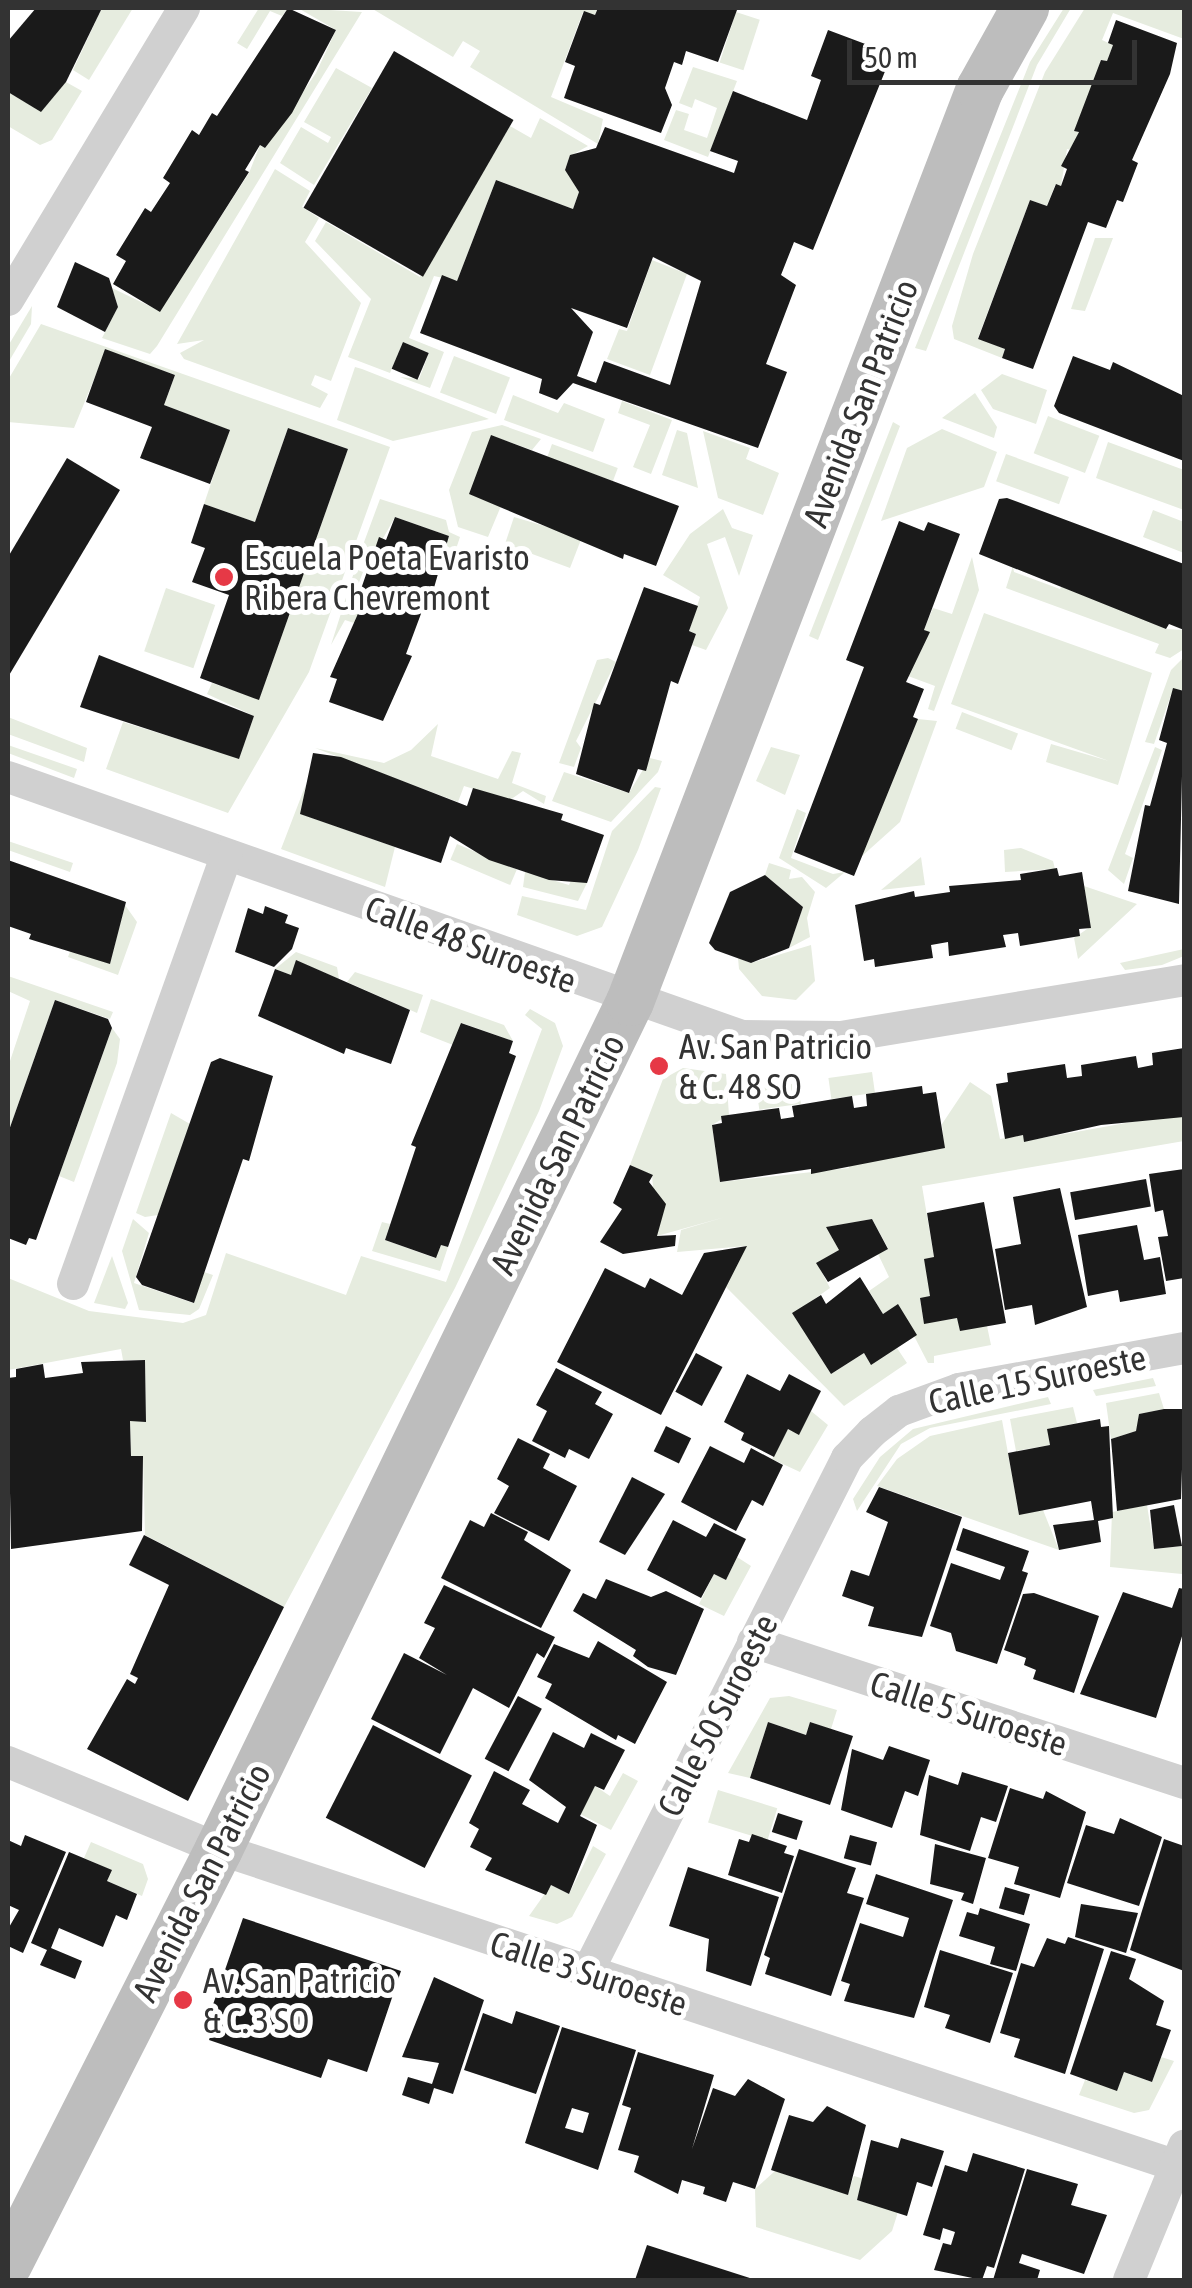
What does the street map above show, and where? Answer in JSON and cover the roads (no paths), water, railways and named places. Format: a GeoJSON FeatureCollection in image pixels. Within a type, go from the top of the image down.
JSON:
{"type":"FeatureCollection","features":[{"type":"Feature","properties":{"kind":"street"},"geometry":{"type":"LineString","coordinates":[[8,300],[184,8]]}},
{"type":"Feature","properties":{"kind":"street","name":"Avenida San Patricio"},"geometry":{"type":"LineString","coordinates":[[8,2265],[219,1849],[630,1002],[980,89],[1025,8]]}},
{"type":"Feature","properties":{"kind":"street","name":"Calle 48 Suroeste"},"geometry":{"type":"LineString","coordinates":[[8,777],[630,1002],[742,1036],[840,1037],[1184,980]]}},
{"type":"Feature","properties":{"kind":"street"},"geometry":{"type":"LineString","coordinates":[[74,1284],[226,856]]}},
{"type":"Feature","properties":{"kind":"street","name":"Calle 15 Suroeste"},"geometry":{"type":"LineString","coordinates":[[848,1458],[899,1411],[959,1389],[1184,1348]]}},
{"type":"Feature","properties":{"kind":"street","name":"Calle 50 Suroeste"},"geometry":{"type":"LineString","coordinates":[[587,1973],[848,1458]]}},
{"type":"Feature","properties":{"kind":"street","name":"Calle 5 Suroeste"},"geometry":{"type":"LineString","coordinates":[[753,1642],[1184,1783]]}},
{"type":"Feature","properties":{"kind":"street","name":"Calle 3 Suroeste"},"geometry":{"type":"LineString","coordinates":[[8,1762],[219,1849],[587,1973],[1180,2156]]}},
{"type":"Feature","properties":{"kind":"street"},"geometry":{"type":"LineString","coordinates":[[1129,2280],[1180,2156]]}},
{"type":"Feature","properties":{"kind":"place","name":"Escuela Poeta Evaristo Ribera Chevremont"},"geometry":{"type":"Point","coordinates":[224,577]}},
{"type":"Feature","properties":{"kind":"place","name":"Av. San Patricio & C. 48 SO"},"geometry":{"type":"Point","coordinates":[659,1066]}},
{"type":"Feature","properties":{"kind":"place","name":"Av. San Patricio & C. 3 SO"},"geometry":{"type":"Point","coordinates":[183,2000]}}]}
